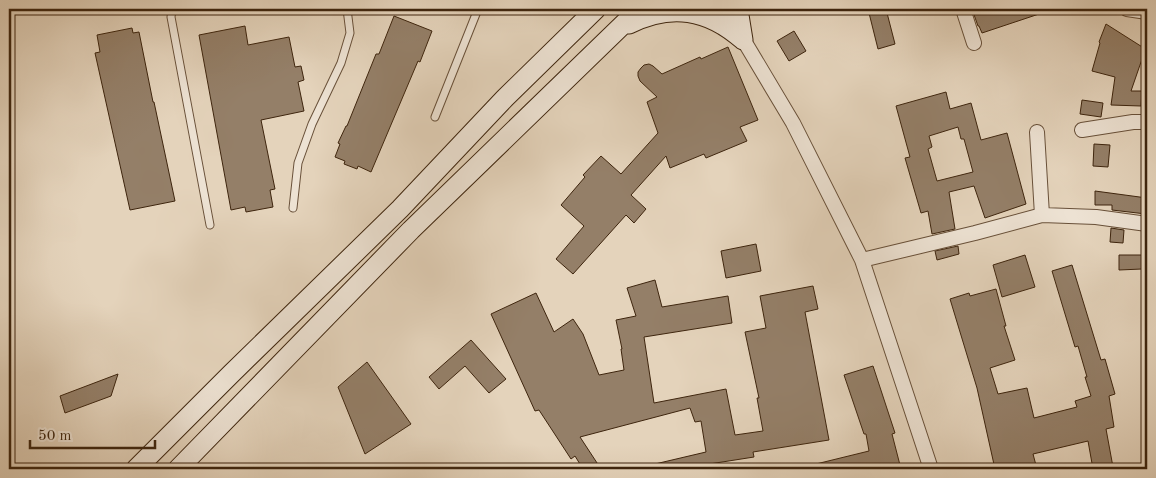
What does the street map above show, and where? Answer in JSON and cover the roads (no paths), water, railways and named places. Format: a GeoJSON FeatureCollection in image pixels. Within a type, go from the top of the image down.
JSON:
{"type":"FeatureCollection","features":[{"type":"Feature","properties":{"kind":"main road"},"geometry":{"type":"LineString","coordinates":[[136,469],[400,209],[505,98],[596,9]]}},
{"type":"Feature","properties":{"kind":"main road"},"geometry":{"type":"LineString","coordinates":[[178,469],[411,230],[639,9]]}},
{"type":"Feature","properties":{"kind":"main road"},"geometry":{"type":"LineString","coordinates":[[738,9],[743,40]]}},
{"type":"Feature","properties":{"kind":"main road"},"geometry":{"type":"LineString","coordinates":[[615,32],[641,18],[655,14],[683,12],[696,14],[715,21],[743,40]]}},
{"type":"Feature","properties":{"kind":"street"},"geometry":{"type":"LineString","coordinates":[[725,9],[793,123],[862,260],[931,469]]}},
{"type":"Feature","properties":{"kind":"street"},"geometry":{"type":"LineString","coordinates":[[963,9],[974,43]]}},
{"type":"Feature","properties":{"kind":"street"},"geometry":{"type":"LineString","coordinates":[[1127,9],[1147,12]]}},
{"type":"Feature","properties":{"kind":"street"},"geometry":{"type":"LineString","coordinates":[[1082,130],[1126,123],[1147,122]]}},
{"type":"Feature","properties":{"kind":"street"},"geometry":{"type":"LineString","coordinates":[[1037,132],[1042,215]]}},
{"type":"Feature","properties":{"kind":"street"},"geometry":{"type":"LineString","coordinates":[[862,260],[1042,215],[1096,217],[1147,224]]}},
{"type":"Feature","properties":{"kind":"lane"},"geometry":{"type":"LineString","coordinates":[[172,9],[171,18],[210,225]]}},
{"type":"Feature","properties":{"kind":"lane"},"geometry":{"type":"LineString","coordinates":[[292,208],[298,163],[312,124],[341,63],[350,33],[347,9]]}},
{"type":"Feature","properties":{"kind":"lane"},"geometry":{"type":"LineString","coordinates":[[435,117],[478,9]]}}]}
